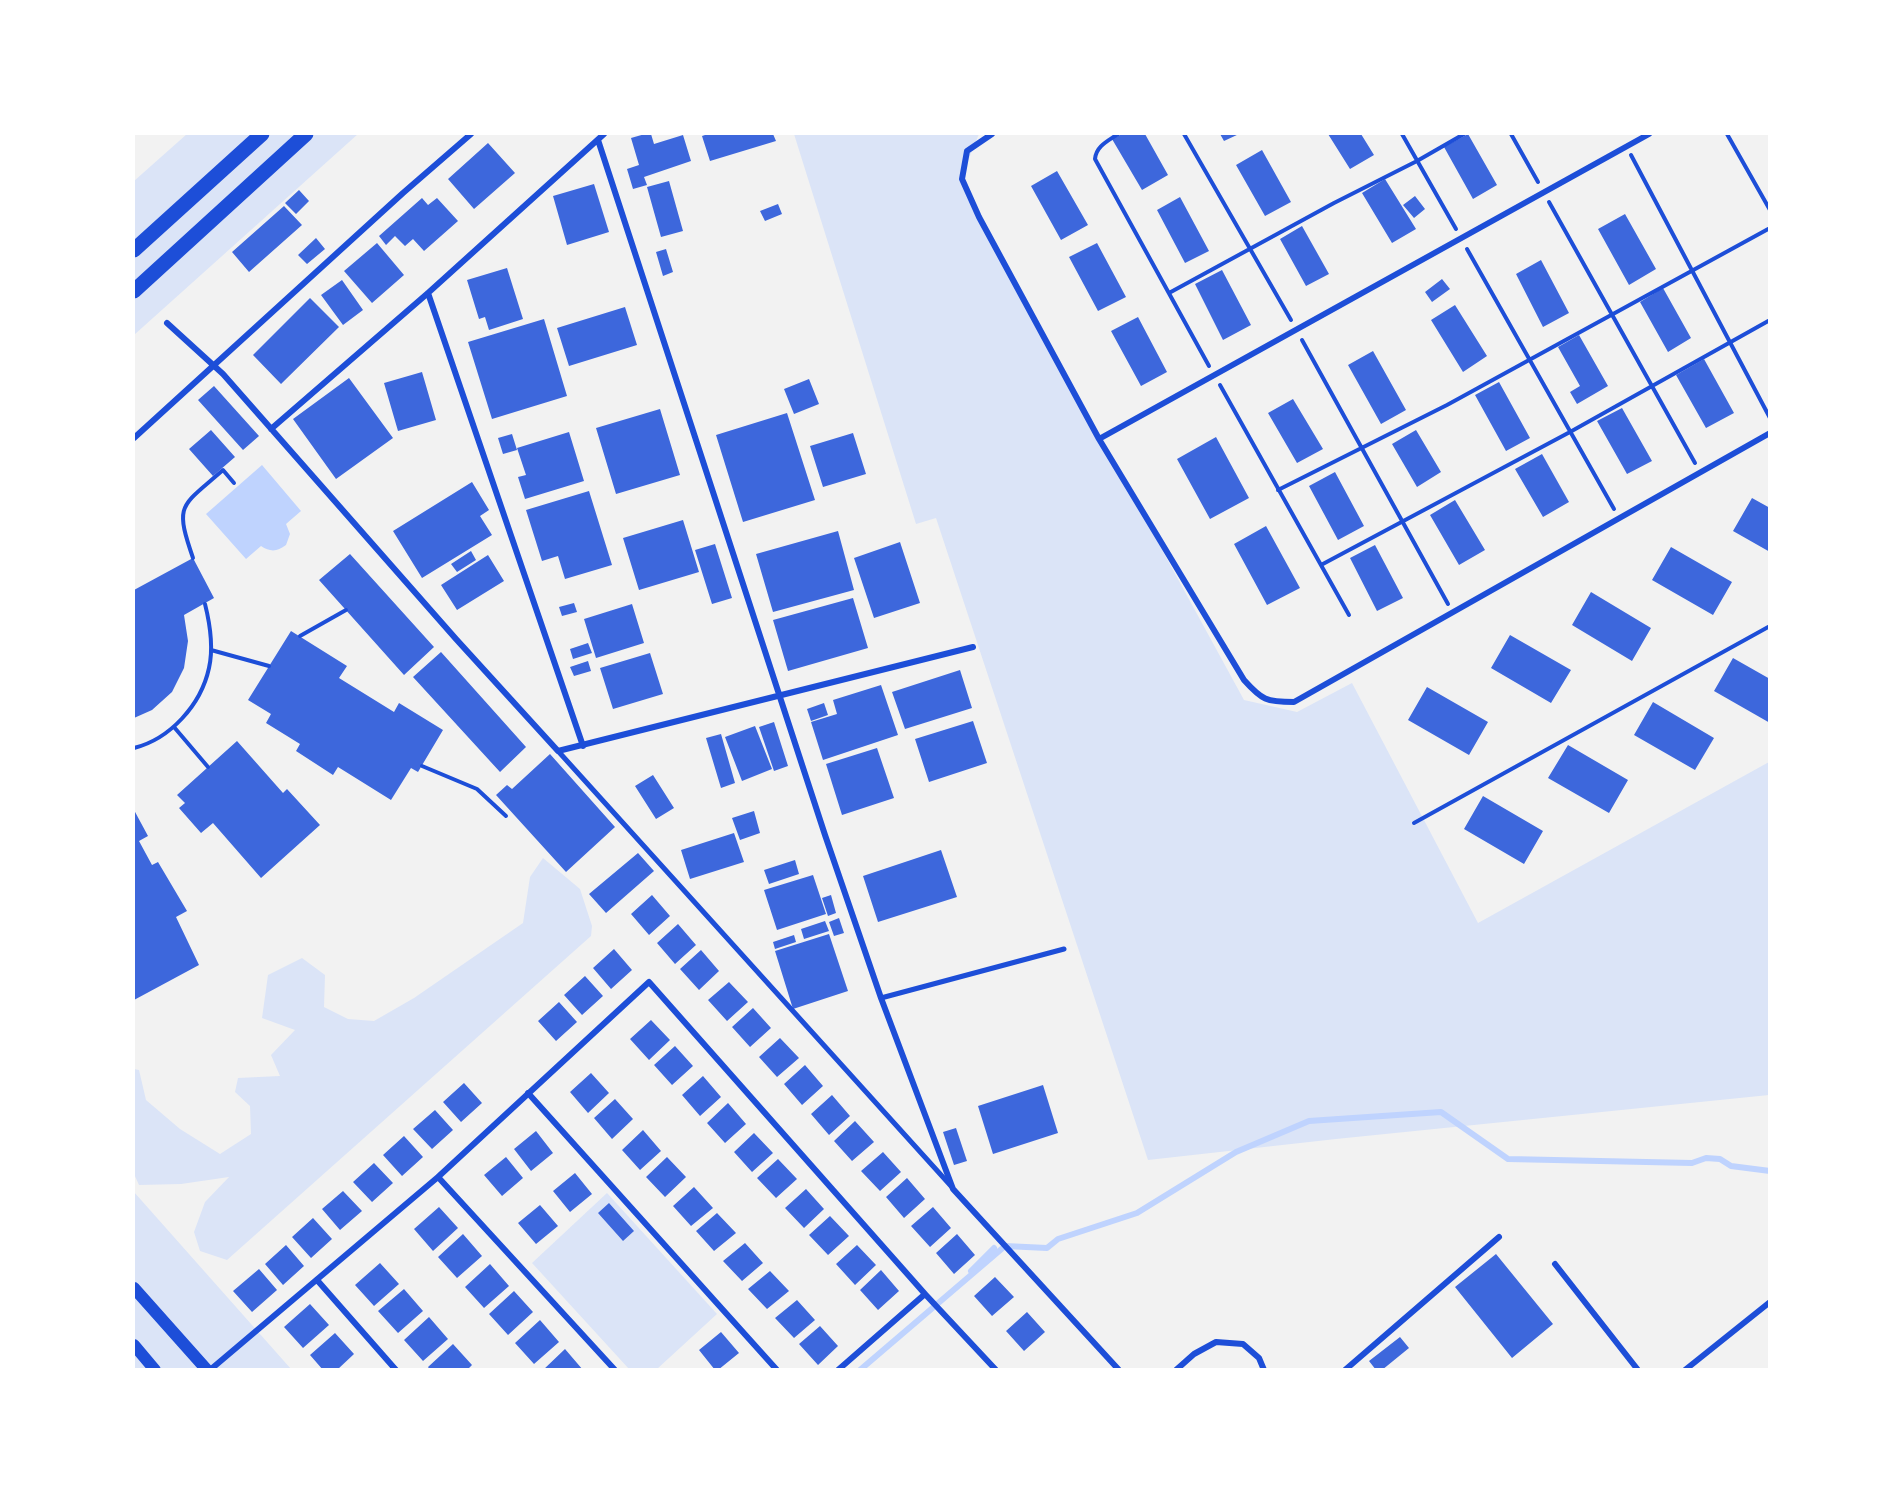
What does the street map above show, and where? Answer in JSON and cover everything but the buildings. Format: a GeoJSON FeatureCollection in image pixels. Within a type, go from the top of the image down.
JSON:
{"type":"FeatureCollection","features":[{"type":"Feature","properties":{"kind":"highway"},"geometry":{"type":"LineString","coordinates":[[134,250],[262,134]]}},
{"type":"Feature","properties":{"kind":"highway"},"geometry":{"type":"LineString","coordinates":[[134,291],[306,134]]}},
{"type":"Feature","properties":{"kind":"main road"},"geometry":{"type":"LineString","coordinates":[[134,1288],[209,1370]]}},
{"type":"Feature","properties":{"kind":"main road"},"geometry":{"type":"LineString","coordinates":[[134,1345],[155,1370]]}},
{"type":"Feature","properties":{"kind":"street"},"geometry":{"type":"LineString","coordinates":[[134,438],[403,192],[471,134]]}},
{"type":"Feature","properties":{"kind":"street"},"geometry":{"type":"LineString","coordinates":[[271,429],[604,134]]}},
{"type":"Feature","properties":{"kind":"street"},"geometry":{"type":"LineString","coordinates":[[992,134],[968,151],[962,179],[979,217],[1099,439],[1244,680],[1258,695],[1274,702],[1294,702],[1770,433]]}},
{"type":"Feature","properties":{"kind":"street"},"geometry":{"type":"LineString","coordinates":[[1099,439],[1649,134]]}},
{"type":"Feature","properties":{"kind":"street"},"geometry":{"type":"LineString","coordinates":[[598,140],[825,836],[881,998],[953,1189]]}},
{"type":"Feature","properties":{"kind":"street"},"geometry":{"type":"LineString","coordinates":[[428,292],[583,746]]}},
{"type":"Feature","properties":{"kind":"street"},"geometry":{"type":"LineString","coordinates":[[167,323],[215,366],[456,639],[1119,1370]]}},
{"type":"Feature","properties":{"kind":"street"},"geometry":{"type":"LineString","coordinates":[[558,751],[973,647]]}},
{"type":"Feature","properties":{"kind":"street"},"geometry":{"type":"LineString","coordinates":[[881,998],[1064,949]]}},
{"type":"Feature","properties":{"kind":"street"},"geometry":{"type":"LineString","coordinates":[[209,1370],[438,1177],[650,982],[996,1370]]}},
{"type":"Feature","properties":{"kind":"street"},"geometry":{"type":"LineString","coordinates":[[528,1093],[777,1370]]}},
{"type":"Feature","properties":{"kind":"street"},"geometry":{"type":"LineString","coordinates":[[438,1177],[615,1370]]}},
{"type":"Feature","properties":{"kind":"street"},"geometry":{"type":"LineString","coordinates":[[1345,1370],[1499,1237]]}},
{"type":"Feature","properties":{"kind":"street"},"geometry":{"type":"LineString","coordinates":[[1555,1264],[1638,1370]]}},
{"type":"Feature","properties":{"kind":"street"},"geometry":{"type":"LineString","coordinates":[[317,1280],[396,1370]]}},
{"type":"Feature","properties":{"kind":"street"},"geometry":{"type":"LineString","coordinates":[[838,1370],[926,1294]]}},
{"type":"Feature","properties":{"kind":"street"},"geometry":{"type":"LineString","coordinates":[[1685,1370],[1770,1302]]}},
{"type":"Feature","properties":{"kind":"street"},"geometry":{"type":"LineString","coordinates":[[1176,1370],[1194,1354],[1215,1342],[1243,1344],[1259,1358],[1264,1370]]}},
{"type":"Feature","properties":{"kind":"path"},"geometry":{"type":"LineString","coordinates":[[1184,134],[1297,330],[1452,612]]}},
{"type":"Feature","properties":{"kind":"path"},"geometry":{"type":"LineString","coordinates":[[1402,134],[1618,518]]}},
{"type":"Feature","properties":{"kind":"path"},"geometry":{"type":"LineString","coordinates":[[1169,293],[1464,134]]}},
{"type":"Feature","properties":{"kind":"path"},"geometry":{"type":"LineString","coordinates":[[1510,134],[1700,472]]}},
{"type":"Feature","properties":{"kind":"path"},"geometry":{"type":"LineString","coordinates":[[1727,134],[1770,210]]}},
{"type":"Feature","properties":{"kind":"path"},"geometry":{"type":"LineString","coordinates":[[1626,146],[1770,418]]}},
{"type":"Feature","properties":{"kind":"path"},"geometry":{"type":"LineString","coordinates":[[1278,490],[1447,405],[1770,228]]}},
{"type":"Feature","properties":{"kind":"path"},"geometry":{"type":"LineString","coordinates":[[1321,566],[1570,432],[1770,320]]}},
{"type":"Feature","properties":{"kind":"path"},"geometry":{"type":"LineString","coordinates":[[193,558],[183,528],[184,507],[223,470],[234,483]]}},
{"type":"Feature","properties":{"kind":"path"},"geometry":{"type":"LineString","coordinates":[[134,748],[160,737],[174,727],[192,707],[202,689],[209,668],[211,650],[211,624],[205,604]]}},
{"type":"Feature","properties":{"kind":"path"},"geometry":{"type":"LineString","coordinates":[[300,636],[346,610]]}},
{"type":"Feature","properties":{"kind":"path"},"geometry":{"type":"LineString","coordinates":[[1414,822],[1770,626]]}},
{"type":"Feature","properties":{"kind":"path"},"geometry":{"type":"LineString","coordinates":[[211,650],[269,666]]}},
{"type":"Feature","properties":{"kind":"path"},"geometry":{"type":"LineString","coordinates":[[174,727],[208,767]]}},
{"type":"Feature","properties":{"kind":"path"},"geometry":{"type":"LineString","coordinates":[[422,766],[477,789],[506,816]]}},
{"type":"Feature","properties":{"kind":"shaded area"},"geometry":{"type":"Polygon","coordinates":[[[187,134],[358,134],[134,335],[134,181],[187,134]]]}},
{"type":"Feature","properties":{"kind":"shaded area"},"geometry":{"type":"Polygon","coordinates":[[[794,134],[979,134],[960,180],[1244,700],[1297,712],[1352,683],[1478,923],[1769,762],[1769,1095],[1148,1160],[936,518],[916,524],[794,134]]]}},
{"type":"Feature","properties":{"kind":"shaded area"},"geometry":{"type":"Polygon","coordinates":[[[543,858],[580,889],[592,926],[591,936],[227,1260],[200,1251],[194,1232],[205,1202],[229,1177],[181,1184],[139,1185],[134,1174],[134,1069],[139,1070],[146,1100],[180,1129],[220,1154],[251,1134],[250,1106],[235,1092],[238,1078],[280,1076],[271,1055],[295,1030],[262,1018],[268,975],[302,958],[325,975],[324,1007],[348,1019],[374,1021],[414,998],[523,923],[530,877],[543,858]]]}},
{"type":"Feature","properties":{"kind":"shaded area"},"geometry":{"type":"Polygon","coordinates":[[[134,1192],[291,1369],[134,1369],[134,1192]]]}},
{"type":"Feature","properties":{"kind":"shaded area"},"geometry":{"type":"Polygon","coordinates":[[[607,1193],[717,1314],[657,1369],[629,1369],[532,1263],[607,1193]]]}},
{"type":"Feature","properties":{"kind":"water"},"geometry":{"type":"Polygon","coordinates":[[[262,465],[301,511],[286,524],[290,534],[286,545],[274,550],[261,546],[246,559],[206,514],[262,465]]]}},
{"type":"Feature","properties":{"kind":"waterway"},"geometry":{"type":"LineString","coordinates":[[860,1370],[1005,1246],[1047,1248],[1058,1239],[1137,1213],[1236,1152],[1309,1121],[1441,1112],[1508,1159],[1692,1163],[1706,1158],[1720,1159],[1731,1166],[1770,1171]]}},
{"type":"Feature","properties":{"kind":"waterway"},"geometry":{"type":"LineString","coordinates":[[971,1271],[994,1248]]}}]}
